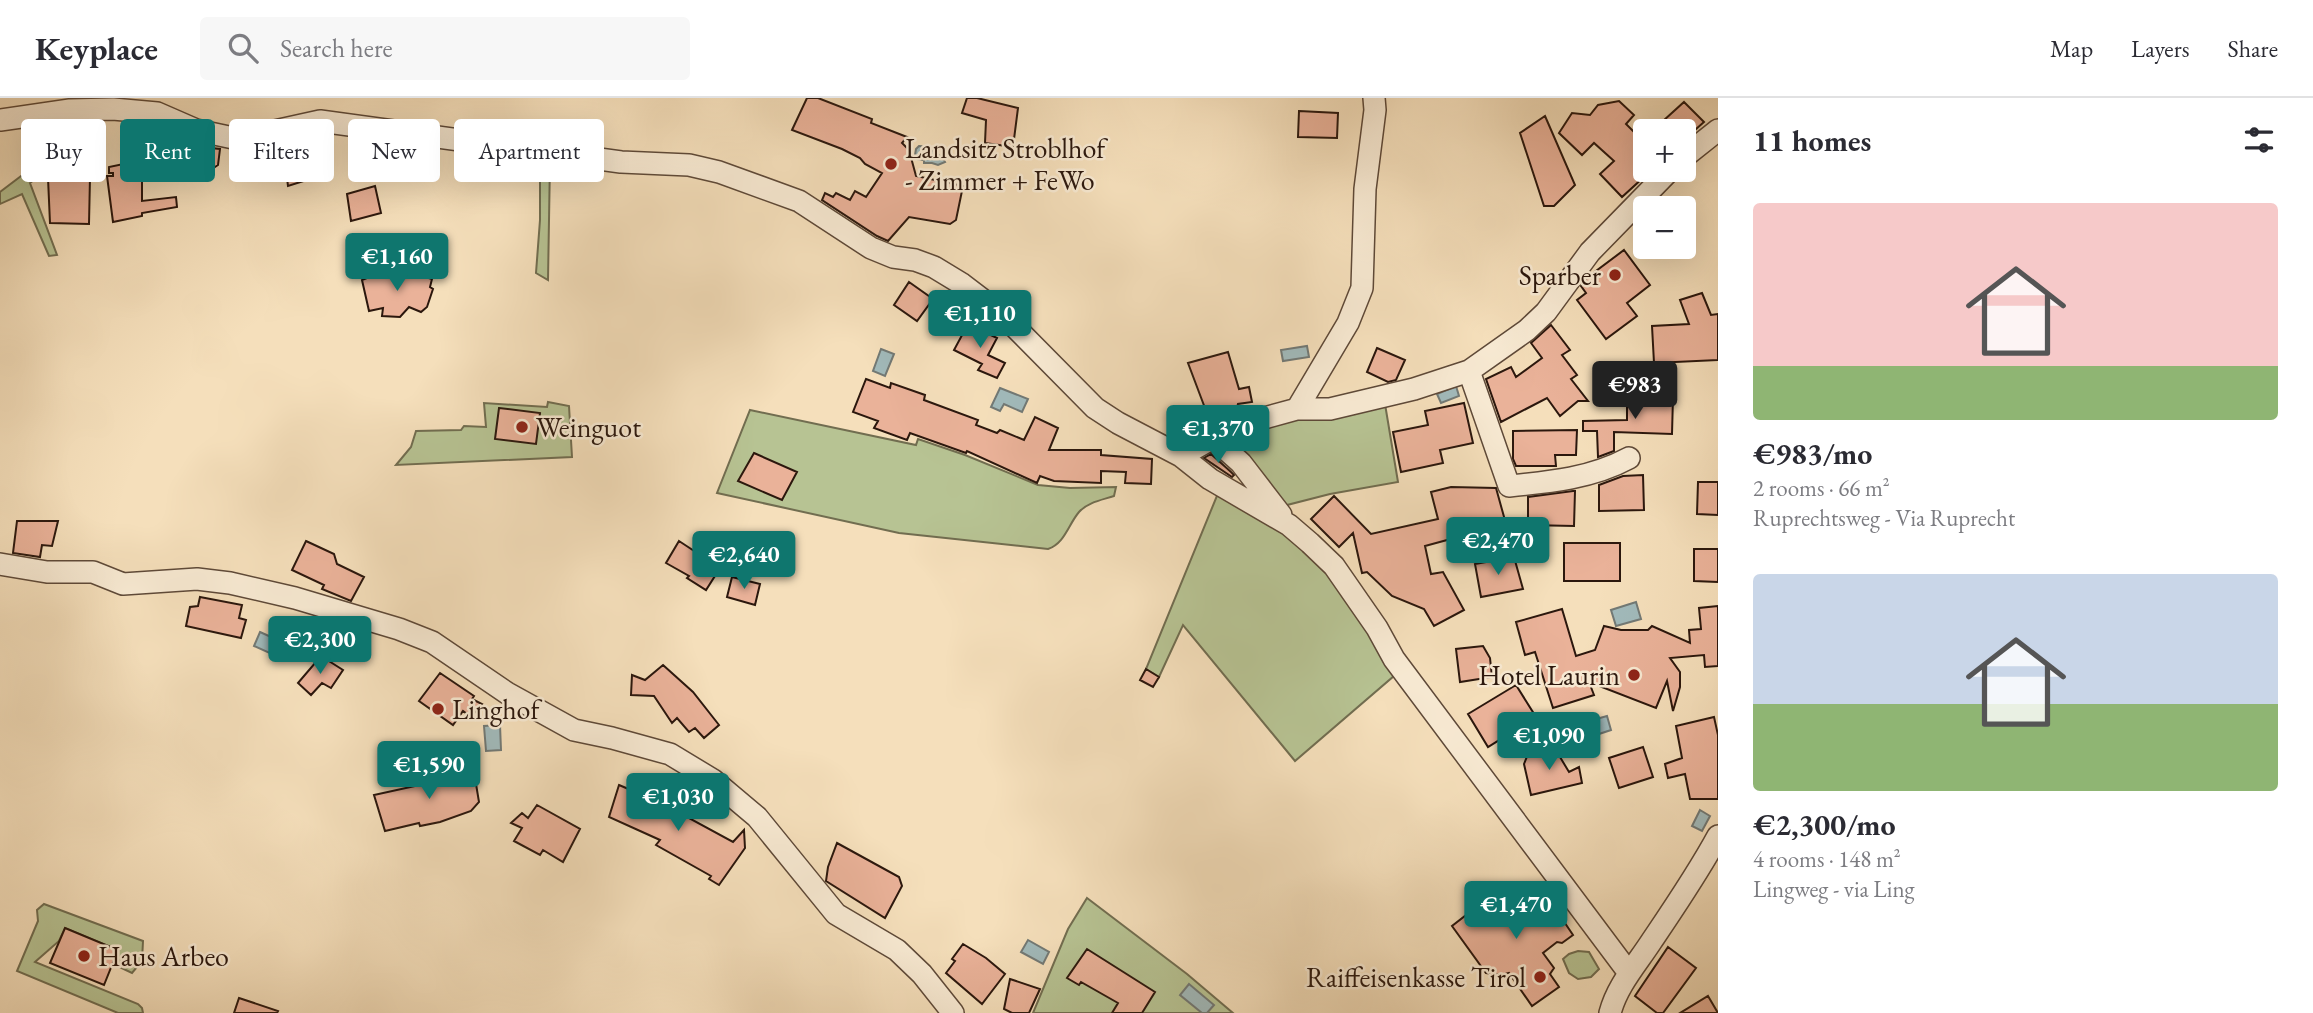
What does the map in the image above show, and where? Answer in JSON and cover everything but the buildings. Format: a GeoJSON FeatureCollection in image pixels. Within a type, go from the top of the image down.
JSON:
{"type":"FeatureCollection","features":[{"type":"Feature","properties":{"kind":"street"},"geometry":{"type":"LineString","coordinates":[[1297,409],[1348,323],[1362,288],[1365,188],[1375,110],[1374,98]]}},
{"type":"Feature","properties":{"kind":"street"},"geometry":{"type":"LineString","coordinates":[[0,120],[70,110],[113,109],[157,113],[196,130],[238,139],[320,121],[621,162],[689,165],[719,172],[799,201],[871,248],[893,257],[915,260],[934,267],[962,284],[1004,316],[1095,408],[1181,456],[1210,479],[1289,526],[1334,566],[1377,628],[1394,659],[1629,973]]}},
{"type":"Feature","properties":{"kind":"street"},"geometry":{"type":"LineString","coordinates":[[1696,147],[1718,130]]}},
{"type":"Feature","properties":{"kind":"street"},"geometry":{"type":"LineString","coordinates":[[1181,456],[1213,438],[1257,420],[1297,409],[1329,409],[1415,389],[1469,371],[1527,330],[1546,312],[1590,252],[1658,182]]}},
{"type":"Feature","properties":{"kind":"street"},"geometry":{"type":"LineString","coordinates":[[1469,371],[1509,486],[1585,476],[1612,468],[1629,458]]}},
{"type":"Feature","properties":{"kind":"street"},"geometry":{"type":"LineString","coordinates":[[1213,438],[1241,463],[1289,526]]}},
{"type":"Feature","properties":{"kind":"street"},"geometry":{"type":"LineString","coordinates":[[0,564],[47,572],[93,572],[123,584],[197,579],[230,583],[295,598],[432,642],[507,693],[574,730],[670,754],[713,780],[757,817],[836,914],[897,950],[922,974],[953,1013]]}},
{"type":"Feature","properties":{"kind":"street"},"geometry":{"type":"LineString","coordinates":[[1610,1013],[1613,1001],[1629,973],[1696,875],[1718,836]]}},
{"type":"Feature","properties":{"kind":"green space"},"geometry":{"type":"Polygon","coordinates":[[[70,110],[70,119],[59,119],[59,112],[70,110]]]}},
{"type":"Feature","properties":{"kind":"green space"},"geometry":{"type":"Polygon","coordinates":[[[21,176],[21,182],[31,182],[57,255],[49,256],[22,194],[0,204],[0,192],[21,176]]]}},
{"type":"Feature","properties":{"kind":"green space"},"geometry":{"type":"Polygon","coordinates":[[[540,182],[550,182],[548,280],[536,273],[540,182]]]}},
{"type":"Feature","properties":{"kind":"green space"},"geometry":{"type":"Polygon","coordinates":[[[548,402],[569,406],[572,457],[396,465],[411,447],[416,431],[461,430],[464,426],[486,427],[484,403],[547,407],[548,402]]]}},
{"type":"Feature","properties":{"kind":"green space"},"geometry":{"type":"Polygon","coordinates":[[[1385,404],[1398,482],[1330,494],[1283,506],[1251,465],[1234,436],[1290,419],[1385,404]]]}},
{"type":"Feature","properties":{"kind":"green space"},"geometry":{"type":"Polygon","coordinates":[[[750,410],[916,445],[918,439],[1038,485],[1070,488],[1116,487],[1114,496],[1083,509],[1058,543],[1048,549],[899,533],[717,493],[750,410]]]}},
{"type":"Feature","properties":{"kind":"green space"},"geometry":{"type":"Polygon","coordinates":[[[1221,486],[1289,525],[1402,669],[1295,761],[1183,625],[1159,677],[1146,669],[1221,486]]]}},
{"type":"Feature","properties":{"kind":"green space"},"geometry":{"type":"Polygon","coordinates":[[[1087,898],[1187,974],[1233,1013],[1033,1013],[1068,929],[1087,898]]]}},
{"type":"Feature","properties":{"kind":"green space"},"geometry":{"type":"Polygon","coordinates":[[[44,904],[143,941],[142,961],[132,973],[113,964],[118,950],[65,928],[59,941],[35,962],[138,1004],[143,1013],[118,1013],[17,971],[38,921],[37,910],[44,904]]]}},
{"type":"Feature","properties":{"kind":"green space"},"geometry":{"type":"Polygon","coordinates":[[[1578,951],[1589,952],[1599,969],[1591,977],[1578,979],[1569,973],[1563,959],[1578,951]]]}},
{"type":"Feature","properties":{"kind":"water"},"geometry":{"type":"Polygon","coordinates":[[[919,146],[933,151],[945,162],[938,165],[917,159],[915,155],[919,146]]]}},
{"type":"Feature","properties":{"kind":"water"},"geometry":{"type":"Polygon","coordinates":[[[1307,346],[1309,357],[1283,361],[1281,350],[1307,346]]]}},
{"type":"Feature","properties":{"kind":"water"},"geometry":{"type":"Polygon","coordinates":[[[881,349],[894,354],[885,376],[873,371],[881,349]]]}},
{"type":"Feature","properties":{"kind":"water"},"geometry":{"type":"Polygon","coordinates":[[[1456,386],[1459,396],[1441,403],[1437,394],[1456,386]]]}},
{"type":"Feature","properties":{"kind":"water"},"geometry":{"type":"Polygon","coordinates":[[[1000,388],[1028,399],[1022,412],[1004,404],[1000,411],[991,407],[1000,388]]]}},
{"type":"Feature","properties":{"kind":"water"},"geometry":{"type":"Polygon","coordinates":[[[1636,602],[1641,619],[1616,626],[1611,610],[1636,602]]]}},
{"type":"Feature","properties":{"kind":"water"},"geometry":{"type":"Polygon","coordinates":[[[260,632],[280,641],[274,655],[254,646],[260,632]]]}},
{"type":"Feature","properties":{"kind":"water"},"geometry":{"type":"Polygon","coordinates":[[[1607,716],[1611,730],[1587,738],[1582,723],[1607,716]]]}},
{"type":"Feature","properties":{"kind":"water"},"geometry":{"type":"Polygon","coordinates":[[[500,725],[501,750],[486,751],[484,726],[500,725]]]}},
{"type":"Feature","properties":{"kind":"water"},"geometry":{"type":"Polygon","coordinates":[[[1700,810],[1710,816],[1702,831],[1692,826],[1700,810]]]}},
{"type":"Feature","properties":{"kind":"water"},"geometry":{"type":"Polygon","coordinates":[[[1028,940],[1049,952],[1043,964],[1021,952],[1028,940]]]}},
{"type":"Feature","properties":{"kind":"water"},"geometry":{"type":"Polygon","coordinates":[[[1189,984],[1214,1005],[1207,1013],[1202,1013],[1180,995],[1189,984]]]}},
{"type":"Feature","properties":{"kind":"place","name":"Landsitz Stroblhof - Zimmer + FeWo"},"geometry":{"type":"Point","coordinates":[891,164]}},
{"type":"Feature","properties":{"kind":"place","name":"Sparber"},"geometry":{"type":"Point","coordinates":[1615,275]}},
{"type":"Feature","properties":{"kind":"place","name":"Weinguot"},"geometry":{"type":"Point","coordinates":[522,427]}},
{"type":"Feature","properties":{"kind":"place","name":"Hotel Laurin"},"geometry":{"type":"Point","coordinates":[1634,675]}},
{"type":"Feature","properties":{"kind":"place","name":"Linghof"},"geometry":{"type":"Point","coordinates":[438,709]}},
{"type":"Feature","properties":{"kind":"place","name":"Haus Arbeo"},"geometry":{"type":"Point","coordinates":[84,956]}},
{"type":"Feature","properties":{"kind":"place","name":"Raiffeisenkasse Tirol"},"geometry":{"type":"Point","coordinates":[1540,977]}}]}
